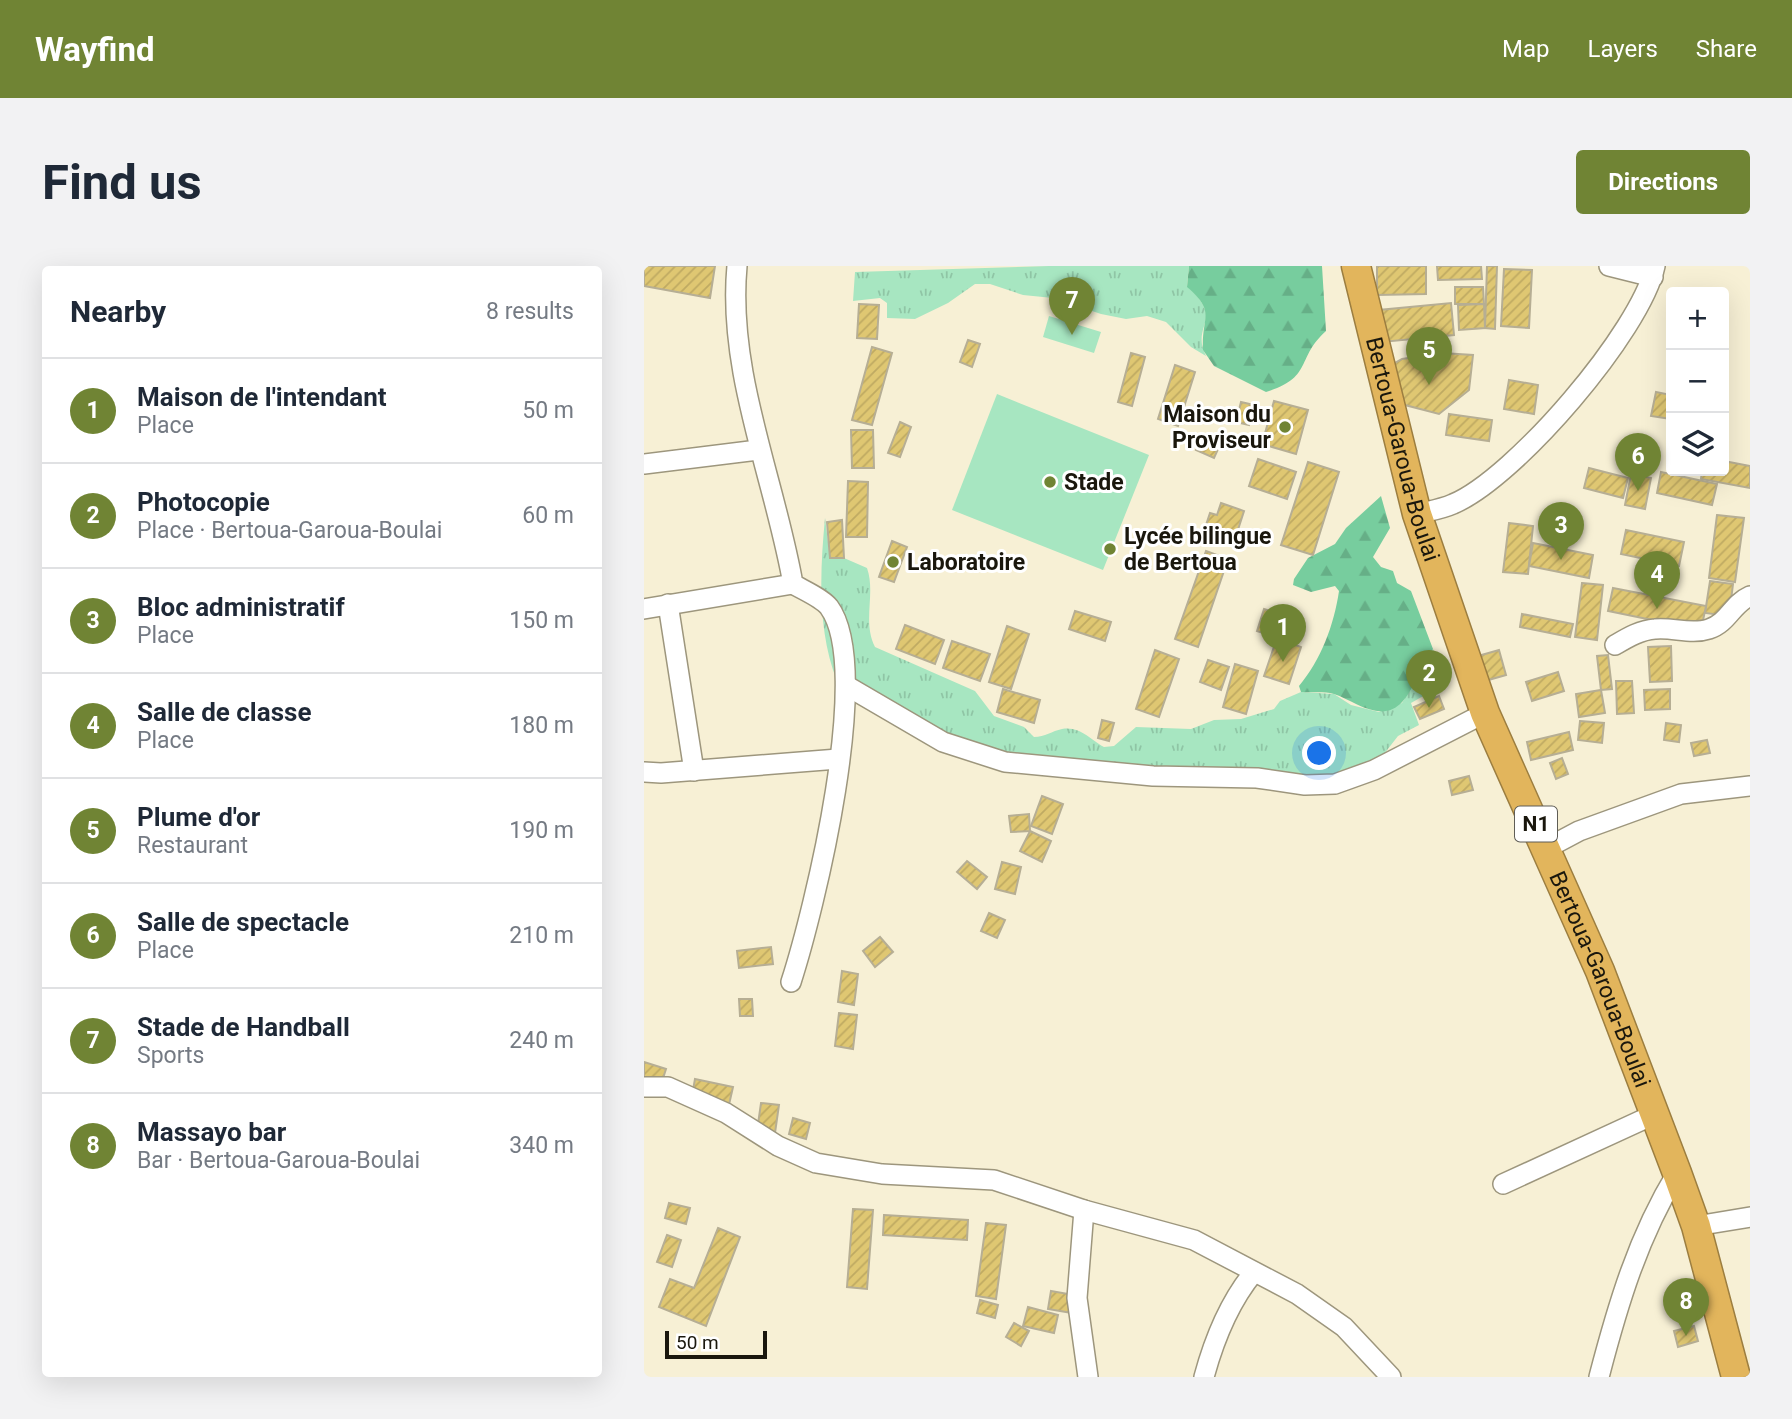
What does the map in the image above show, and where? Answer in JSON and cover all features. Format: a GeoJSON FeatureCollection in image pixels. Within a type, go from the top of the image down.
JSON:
{"type":"FeatureCollection","features":[{"type":"Feature","properties":{"kind":"highway","name":"Bertoua-Garoua-Boulai"},"geometry":{"type":"LineString","coordinates":[[1356,266],[1417,514],[1485,713],[1600,971],[1677,1173],[1696,1226],[1736,1377]]}},
{"type":"Feature","properties":{"kind":"street"},"geometry":{"type":"LineString","coordinates":[[737,266],[736,302],[758,450],[787,548],[793,584]]}},
{"type":"Feature","properties":{"kind":"street"},"geometry":{"type":"LineString","coordinates":[[1417,514],[1454,504],[1486,482],[1541,433],[1606,360],[1639,309],[1654,272],[1609,266]]}},
{"type":"Feature","properties":{"kind":"street"},"geometry":{"type":"LineString","coordinates":[[644,462],[758,450]]}},
{"type":"Feature","properties":{"kind":"street"},"geometry":{"type":"LineString","coordinates":[[644,609],[793,584],[829,606],[840,637],[847,686],[838,760],[809,926],[791,982]]}},
{"type":"Feature","properties":{"kind":"street"},"geometry":{"type":"LineString","coordinates":[[1615,645],[1653,629],[1691,632],[1713,628],[1723,623],[1739,603],[1750,596]]}},
{"type":"Feature","properties":{"kind":"street"},"geometry":{"type":"LineString","coordinates":[[668,604],[694,771]]}},
{"type":"Feature","properties":{"kind":"street"},"geometry":{"type":"LineString","coordinates":[[847,686],[943,742],[1004,762],[1153,776],[1258,778],[1306,785],[1335,784],[1364,774],[1485,713]]}},
{"type":"Feature","properties":{"kind":"street"},"geometry":{"type":"LineString","coordinates":[[644,772],[838,760]]}},
{"type":"Feature","properties":{"kind":"street"},"geometry":{"type":"LineString","coordinates":[[1547,848],[1578,831],[1681,794],[1750,786]]}},
{"type":"Feature","properties":{"kind":"street"},"geometry":{"type":"LineString","coordinates":[[644,1087],[668,1087],[726,1113],[778,1146],[816,1163],[883,1174],[994,1180],[1084,1210],[1194,1240],[1297,1294],[1344,1327],[1391,1377]]}},
{"type":"Feature","properties":{"kind":"street"},"geometry":{"type":"LineString","coordinates":[[1503,1184],[1653,1115]]}},
{"type":"Feature","properties":{"kind":"street"},"geometry":{"type":"LineString","coordinates":[[1599,1377],[1621,1294],[1637,1251],[1652,1214],[1677,1173]]}},
{"type":"Feature","properties":{"kind":"street"},"geometry":{"type":"LineString","coordinates":[[1084,1210],[1077,1298],[1087,1377]]}},
{"type":"Feature","properties":{"kind":"street"},"geometry":{"type":"LineString","coordinates":[[1696,1226],[1750,1217]]}},
{"type":"Feature","properties":{"kind":"street"},"geometry":{"type":"LineString","coordinates":[[1204,1377],[1214,1342],[1240,1289],[1254,1272]]}},
{"type":"Feature","properties":{"kind":"green space"},"geometry":{"type":"Polygon","coordinates":[[[1049,266],[1189,266],[1187,286],[1204,307],[1206,315],[1202,345],[1206,356],[1191,347],[1166,322],[1147,316],[1126,319],[1101,314],[1053,298],[1023,295],[990,284],[975,284],[948,303],[915,319],[887,318],[887,303],[880,298],[853,301],[855,272],[1049,266]]]}},
{"type":"Feature","properties":{"kind":"green space"},"geometry":{"type":"Polygon","coordinates":[[[1189,266],[1322,266],[1326,331],[1316,341],[1298,373],[1291,380],[1266,392],[1214,366],[1203,350],[1205,309],[1187,287],[1189,266]]]}},
{"type":"Feature","properties":{"kind":"green space"},"geometry":{"type":"Polygon","coordinates":[[[1049,316],[1101,332],[1094,353],[1043,337],[1049,316]]]}},
{"type":"Feature","properties":{"kind":"green space","name":"Stade"},"geometry":{"type":"Polygon","coordinates":[[[997,394],[1149,455],[1103,570],[952,510],[997,394]]]}},
{"type":"Feature","properties":{"kind":"green space"},"geometry":{"type":"Polygon","coordinates":[[[1381,496],[1390,528],[1373,557],[1381,567],[1393,571],[1397,583],[1411,591],[1433,649],[1403,701],[1386,711],[1368,709],[1334,694],[1301,692],[1299,686],[1314,665],[1325,642],[1339,591],[1335,586],[1311,592],[1293,585],[1308,558],[1335,544],[1346,528],[1381,496]]]}},
{"type":"Feature","properties":{"kind":"green space"},"geometry":{"type":"Polygon","coordinates":[[[825,518],[830,558],[844,558],[867,568],[871,637],[875,647],[975,691],[994,716],[1024,727],[1034,737],[1069,729],[1080,732],[1104,747],[1114,746],[1136,727],[1191,729],[1214,720],[1241,719],[1274,709],[1280,701],[1301,692],[1334,694],[1351,705],[1379,712],[1402,703],[1433,649],[1446,683],[1411,703],[1419,725],[1398,736],[1377,763],[1333,781],[1132,772],[951,744],[837,681],[823,621],[821,579],[825,518]]]}},
{"type":"Feature","properties":{"kind":"building"},"geometry":{"type":"Polygon","coordinates":[[[644,266],[715,266],[710,298],[644,286],[644,266]]]}},
{"type":"Feature","properties":{"kind":"building"},"geometry":{"type":"Polygon","coordinates":[[[1377,266],[1426,266],[1426,294],[1377,295],[1377,266]]]}},
{"type":"Feature","properties":{"kind":"building"},"geometry":{"type":"Polygon","coordinates":[[[1437,266],[1481,266],[1482,279],[1438,280],[1437,266]]]}},
{"type":"Feature","properties":{"kind":"building"},"geometry":{"type":"Polygon","coordinates":[[[1487,266],[1497,266],[1495,329],[1485,328],[1487,266]]]}},
{"type":"Feature","properties":{"kind":"building"},"geometry":{"type":"Polygon","coordinates":[[[1504,269],[1532,270],[1529,328],[1501,326],[1504,269]]]}},
{"type":"Feature","properties":{"kind":"building"},"geometry":{"type":"Polygon","coordinates":[[[1455,287],[1483,287],[1484,304],[1455,304],[1455,287]]]}},
{"type":"Feature","properties":{"kind":"building"},"geometry":{"type":"Polygon","coordinates":[[[1451,303],[1454,335],[1382,342],[1379,310],[1451,303]]]}},
{"type":"Feature","properties":{"kind":"building"},"geometry":{"type":"Polygon","coordinates":[[[859,304],[879,305],[877,339],[857,338],[859,304]]]}},
{"type":"Feature","properties":{"kind":"building"},"geometry":{"type":"Polygon","coordinates":[[[1484,304],[1485,328],[1459,330],[1458,305],[1484,304]]]}},
{"type":"Feature","properties":{"kind":"building"},"geometry":{"type":"Polygon","coordinates":[[[968,340],[980,344],[972,367],[960,362],[968,340]]]}},
{"type":"Feature","properties":{"kind":"building"},"geometry":{"type":"Polygon","coordinates":[[[872,347],[892,353],[872,425],[852,420],[872,347]]]}},
{"type":"Feature","properties":{"kind":"building"},"geometry":{"type":"Polygon","coordinates":[[[1131,353],[1145,357],[1132,406],[1118,402],[1131,353]]]}},
{"type":"Feature","properties":{"kind":"building"},"geometry":{"type":"Polygon","coordinates":[[[1442,353],[1473,355],[1469,390],[1439,414],[1405,405],[1394,393],[1386,368],[1402,359],[1442,353]]]}},
{"type":"Feature","properties":{"kind":"building"},"geometry":{"type":"Polygon","coordinates":[[[1175,365],[1195,372],[1178,426],[1158,419],[1175,365]]]}},
{"type":"Feature","properties":{"kind":"building"},"geometry":{"type":"Polygon","coordinates":[[[1509,380],[1538,385],[1534,414],[1504,409],[1509,380]]]}},
{"type":"Feature","properties":{"kind":"building"},"geometry":{"type":"Polygon","coordinates":[[[1656,392],[1666,394],[1666,418],[1651,416],[1656,392]]]}},
{"type":"Feature","properties":{"kind":"building","name":"Maison du Proviseur"},"geometry":{"type":"Polygon","coordinates":[[[1274,401],[1308,410],[1296,454],[1262,444],[1274,401]]]}},
{"type":"Feature","properties":{"kind":"building"},"geometry":{"type":"Polygon","coordinates":[[[1241,402],[1254,405],[1249,425],[1236,422],[1241,402]]]}},
{"type":"Feature","properties":{"kind":"building"},"geometry":{"type":"Polygon","coordinates":[[[1449,414],[1492,420],[1489,441],[1446,435],[1449,414]]]}},
{"type":"Feature","properties":{"kind":"building"},"geometry":{"type":"Polygon","coordinates":[[[900,422],[911,427],[900,457],[888,453],[900,422]]]}},
{"type":"Feature","properties":{"kind":"building"},"geometry":{"type":"Polygon","coordinates":[[[851,430],[873,430],[874,468],[852,468],[851,430]]]}},
{"type":"Feature","properties":{"kind":"building"},"geometry":{"type":"Polygon","coordinates":[[[1201,438],[1219,447],[1214,458],[1196,450],[1201,438]]]}},
{"type":"Feature","properties":{"kind":"building"},"geometry":{"type":"Polygon","coordinates":[[[1258,459],[1296,472],[1287,499],[1249,486],[1258,459]]]}},
{"type":"Feature","properties":{"kind":"building"},"geometry":{"type":"Polygon","coordinates":[[[1308,462],[1339,472],[1313,555],[1281,545],[1308,462]]]}},
{"type":"Feature","properties":{"kind":"building"},"geometry":{"type":"Polygon","coordinates":[[[1729,462],[1750,466],[1750,488],[1701,479],[1701,476],[1729,476],[1729,462]]]}},
{"type":"Feature","properties":{"kind":"building"},"geometry":{"type":"Polygon","coordinates":[[[1589,468],[1628,478],[1623,498],[1584,488],[1589,468]]]}},
{"type":"Feature","properties":{"kind":"building"},"geometry":{"type":"Polygon","coordinates":[[[1661,472],[1666,473],[1666,476],[1680,476],[1717,484],[1712,505],[1657,493],[1661,472]]]}},
{"type":"Feature","properties":{"kind":"building"},"geometry":{"type":"Polygon","coordinates":[[[1631,474],[1651,478],[1645,509],[1625,505],[1631,474]]]}},
{"type":"Feature","properties":{"kind":"building"},"geometry":{"type":"Polygon","coordinates":[[[848,481],[868,482],[867,537],[846,537],[848,481]]]}},
{"type":"Feature","properties":{"kind":"building"},"geometry":{"type":"Polygon","coordinates":[[[1221,503],[1244,511],[1233,545],[1210,537],[1213,530],[1205,528],[1210,513],[1217,515],[1221,503]]]}},
{"type":"Feature","properties":{"kind":"building"},"geometry":{"type":"Polygon","coordinates":[[[1717,515],[1744,518],[1735,582],[1709,578],[1717,515]]]}},
{"type":"Feature","properties":{"kind":"building"},"geometry":{"type":"Polygon","coordinates":[[[842,520],[844,558],[830,558],[827,522],[842,520]]]}},
{"type":"Feature","properties":{"kind":"building"},"geometry":{"type":"Polygon","coordinates":[[[1509,523],[1533,526],[1528,574],[1503,572],[1509,523]]]}},
{"type":"Feature","properties":{"kind":"building"},"geometry":{"type":"Polygon","coordinates":[[[1626,530],[1684,542],[1679,566],[1621,554],[1626,530]]]}},
{"type":"Feature","properties":{"kind":"building","name":"Laboratoire"},"geometry":{"type":"Polygon","coordinates":[[[892,541],[907,547],[894,582],[879,577],[892,541]]]}},
{"type":"Feature","properties":{"kind":"building"},"geometry":{"type":"Polygon","coordinates":[[[1533,543],[1593,555],[1589,578],[1529,566],[1533,543]]]}},
{"type":"Feature","properties":{"kind":"building"},"geometry":{"type":"Polygon","coordinates":[[[1206,551],[1228,559],[1198,647],[1175,639],[1206,551]]]}},
{"type":"Feature","properties":{"kind":"building"},"geometry":{"type":"Polygon","coordinates":[[[1710,581],[1733,584],[1729,616],[1705,613],[1710,581]]]}},
{"type":"Feature","properties":{"kind":"building"},"geometry":{"type":"Polygon","coordinates":[[[1582,583],[1603,585],[1597,640],[1575,637],[1582,583]]]}},
{"type":"Feature","properties":{"kind":"building"},"geometry":{"type":"Polygon","coordinates":[[[1613,588],[1706,606],[1701,630],[1608,611],[1613,588]]]}},
{"type":"Feature","properties":{"kind":"building"},"geometry":{"type":"Polygon","coordinates":[[[1264,609],[1283,615],[1276,637],[1257,631],[1264,609]]]}},
{"type":"Feature","properties":{"kind":"building"},"geometry":{"type":"Polygon","coordinates":[[[1075,611],[1111,622],[1105,641],[1069,629],[1075,611]]]}},
{"type":"Feature","properties":{"kind":"building"},"geometry":{"type":"Polygon","coordinates":[[[1522,614],[1573,624],[1570,637],[1520,627],[1522,614]]]}},
{"type":"Feature","properties":{"kind":"building"},"geometry":{"type":"Polygon","coordinates":[[[905,625],[944,640],[935,664],[896,649],[905,625]]]}},
{"type":"Feature","properties":{"kind":"building"},"geometry":{"type":"Polygon","coordinates":[[[1007,626],[1029,634],[1011,689],[989,682],[1007,626]]]}},
{"type":"Feature","properties":{"kind":"building"},"geometry":{"type":"Polygon","coordinates":[[[1277,638],[1301,647],[1289,684],[1264,676],[1277,638]]]}},
{"type":"Feature","properties":{"kind":"building"},"geometry":{"type":"Polygon","coordinates":[[[952,641],[990,654],[980,681],[943,668],[952,641]]]}},
{"type":"Feature","properties":{"kind":"building"},"geometry":{"type":"Polygon","coordinates":[[[1671,646],[1672,681],[1650,682],[1648,647],[1671,646]]]}},
{"type":"Feature","properties":{"kind":"building"},"geometry":{"type":"Polygon","coordinates":[[[1155,650],[1179,659],[1159,717],[1136,709],[1155,650]]]}},
{"type":"Feature","properties":{"kind":"building"},"geometry":{"type":"Polygon","coordinates":[[[1499,650],[1506,675],[1485,681],[1478,656],[1499,650]]]}},
{"type":"Feature","properties":{"kind":"building"},"geometry":{"type":"Polygon","coordinates":[[[1608,655],[1612,689],[1601,690],[1597,656],[1608,655]]]}},
{"type":"Feature","properties":{"kind":"building"},"geometry":{"type":"Polygon","coordinates":[[[1208,660],[1229,667],[1221,690],[1200,682],[1208,660]]]}},
{"type":"Feature","properties":{"kind":"building"},"geometry":{"type":"Polygon","coordinates":[[[1235,664],[1258,671],[1246,714],[1223,707],[1235,664]]]}},
{"type":"Feature","properties":{"kind":"building"},"geometry":{"type":"Polygon","coordinates":[[[1558,672],[1564,691],[1532,701],[1526,682],[1558,672]]]}},
{"type":"Feature","properties":{"kind":"building"},"geometry":{"type":"Polygon","coordinates":[[[1616,681],[1632,681],[1634,713],[1617,714],[1616,681]]]}},
{"type":"Feature","properties":{"kind":"building"},"geometry":{"type":"Polygon","coordinates":[[[1003,689],[1040,700],[1034,723],[997,712],[1003,689]]]}},
{"type":"Feature","properties":{"kind":"building"},"geometry":{"type":"Polygon","coordinates":[[[1670,689],[1670,709],[1645,710],[1644,690],[1670,689]]]}},
{"type":"Feature","properties":{"kind":"building"},"geometry":{"type":"Polygon","coordinates":[[[1601,690],[1605,713],[1579,717],[1576,694],[1601,690]]]}},
{"type":"Feature","properties":{"kind":"building"},"geometry":{"type":"Polygon","coordinates":[[[1439,696],[1444,709],[1420,719],[1414,707],[1439,696]]]}},
{"type":"Feature","properties":{"kind":"building"},"geometry":{"type":"Polygon","coordinates":[[[1102,720],[1114,723],[1109,741],[1098,738],[1102,720]]]}},
{"type":"Feature","properties":{"kind":"building"},"geometry":{"type":"Polygon","coordinates":[[[1580,721],[1604,723],[1602,743],[1578,740],[1580,721]]]}},
{"type":"Feature","properties":{"kind":"building"},"geometry":{"type":"Polygon","coordinates":[[[1666,723],[1681,725],[1679,742],[1664,740],[1666,723]]]}},
{"type":"Feature","properties":{"kind":"building"},"geometry":{"type":"Polygon","coordinates":[[[1569,732],[1573,750],[1531,760],[1527,742],[1569,732]]]}},
{"type":"Feature","properties":{"kind":"building"},"geometry":{"type":"Polygon","coordinates":[[[1707,740],[1710,753],[1694,756],[1691,743],[1707,740]]]}},
{"type":"Feature","properties":{"kind":"building"},"geometry":{"type":"Polygon","coordinates":[[[1562,758],[1568,774],[1556,779],[1550,763],[1562,758]]]}},
{"type":"Feature","properties":{"kind":"building"},"geometry":{"type":"Polygon","coordinates":[[[1469,776],[1473,790],[1452,795],[1449,781],[1469,776]]]}},
{"type":"Feature","properties":{"kind":"building"},"geometry":{"type":"Polygon","coordinates":[[[1042,796],[1063,804],[1052,834],[1031,826],[1042,796]]]}},
{"type":"Feature","properties":{"kind":"building"},"geometry":{"type":"Polygon","coordinates":[[[1029,814],[1030,831],[1011,832],[1009,816],[1029,814]]]}},
{"type":"Feature","properties":{"kind":"building"},"geometry":{"type":"Polygon","coordinates":[[[1030,831],[1051,841],[1042,862],[1020,851],[1030,831]]]}},
{"type":"Feature","properties":{"kind":"building"},"geometry":{"type":"Polygon","coordinates":[[[967,861],[987,877],[977,889],[957,872],[967,861]]]}},
{"type":"Feature","properties":{"kind":"building"},"geometry":{"type":"Polygon","coordinates":[[[1002,862],[1021,867],[1015,894],[995,889],[1002,862]]]}},
{"type":"Feature","properties":{"kind":"building"},"geometry":{"type":"Polygon","coordinates":[[[989,913],[1005,920],[997,938],[981,931],[989,913]]]}},
{"type":"Feature","properties":{"kind":"building"},"geometry":{"type":"Polygon","coordinates":[[[880,937],[893,952],[875,967],[863,951],[880,937]]]}},
{"type":"Feature","properties":{"kind":"building"},"geometry":{"type":"Polygon","coordinates":[[[771,947],[773,964],[739,968],[737,951],[771,947]]]}},
{"type":"Feature","properties":{"kind":"building"},"geometry":{"type":"Polygon","coordinates":[[[842,971],[858,974],[854,1005],[838,1002],[842,971]]]}},
{"type":"Feature","properties":{"kind":"building"},"geometry":{"type":"Polygon","coordinates":[[[739,999],[752,999],[753,1016],[740,1016],[739,999]]]}},
{"type":"Feature","properties":{"kind":"building"},"geometry":{"type":"Polygon","coordinates":[[[839,1013],[857,1015],[853,1049],[835,1046],[839,1013]]]}},
{"type":"Feature","properties":{"kind":"building"},"geometry":{"type":"Polygon","coordinates":[[[644,1062],[666,1069],[659,1091],[644,1086],[644,1062]]]}},
{"type":"Feature","properties":{"kind":"building"},"geometry":{"type":"Polygon","coordinates":[[[695,1079],[733,1087],[728,1109],[691,1101],[695,1079]]]}},
{"type":"Feature","properties":{"kind":"building"},"geometry":{"type":"Polygon","coordinates":[[[761,1103],[779,1105],[775,1133],[757,1131],[761,1103]]]}},
{"type":"Feature","properties":{"kind":"building"},"geometry":{"type":"Polygon","coordinates":[[[793,1118],[810,1123],[806,1139],[789,1134],[793,1118]]]}},
{"type":"Feature","properties":{"kind":"building"},"geometry":{"type":"Polygon","coordinates":[[[669,1203],[690,1208],[686,1224],[665,1218],[669,1203]]]}},
{"type":"Feature","properties":{"kind":"building"},"geometry":{"type":"Polygon","coordinates":[[[853,1209],[873,1210],[867,1289],[847,1287],[853,1209]]]}},
{"type":"Feature","properties":{"kind":"building"},"geometry":{"type":"Polygon","coordinates":[[[884,1215],[968,1220],[967,1240],[883,1235],[884,1215]]]}},
{"type":"Feature","properties":{"kind":"building"},"geometry":{"type":"Polygon","coordinates":[[[986,1223],[1006,1225],[996,1299],[976,1296],[986,1223]]]}},
{"type":"Feature","properties":{"kind":"building"},"geometry":{"type":"Polygon","coordinates":[[[718,1228],[740,1237],[706,1326],[659,1307],[670,1279],[694,1288],[718,1228]]]}},
{"type":"Feature","properties":{"kind":"building"},"geometry":{"type":"Polygon","coordinates":[[[667,1235],[681,1240],[672,1267],[657,1262],[667,1235]]]}},
{"type":"Feature","properties":{"kind":"building"},"geometry":{"type":"Polygon","coordinates":[[[1051,1291],[1074,1295],[1072,1313],[1048,1309],[1051,1291]]]}},
{"type":"Feature","properties":{"kind":"building"},"geometry":{"type":"Polygon","coordinates":[[[980,1300],[998,1305],[995,1318],[977,1313],[980,1300]]]}},
{"type":"Feature","properties":{"kind":"building"},"geometry":{"type":"Polygon","coordinates":[[[1028,1307],[1058,1315],[1054,1333],[1023,1326],[1028,1307]]]}},
{"type":"Feature","properties":{"kind":"building"},"geometry":{"type":"Polygon","coordinates":[[[1014,1323],[1029,1331],[1021,1346],[1006,1337],[1014,1323]]]}},
{"type":"Feature","properties":{"kind":"building"},"geometry":{"type":"Polygon","coordinates":[[[1694,1326],[1698,1341],[1678,1347],[1674,1331],[1694,1326]]]}},
{"type":"Feature","properties":{"kind":"place","name":"Stade de Handball"},"geometry":{"type":"Point","coordinates":[1072,335]}},
{"type":"Feature","properties":{"kind":"place","name":"Plume d'or"},"geometry":{"type":"Point","coordinates":[1429,385]}},
{"type":"Feature","properties":{"kind":"place","name":"Maison du Proviseur"},"geometry":{"type":"Point","coordinates":[1285,427]}},
{"type":"Feature","properties":{"kind":"place","name":"Stade"},"geometry":{"type":"Point","coordinates":[1050,482]}},
{"type":"Feature","properties":{"kind":"place","name":"Salle de spectacle"},"geometry":{"type":"Point","coordinates":[1638,491]}},
{"type":"Feature","properties":{"kind":"place","name":"Lycée bilingue de Bertoua"},"geometry":{"type":"Point","coordinates":[1110,549]}},
{"type":"Feature","properties":{"kind":"place","name":"Bloc administratif"},"geometry":{"type":"Point","coordinates":[1561,560]}},
{"type":"Feature","properties":{"kind":"place","name":"Laboratoire"},"geometry":{"type":"Point","coordinates":[893,562]}},
{"type":"Feature","properties":{"kind":"place","name":"Salle de classe"},"geometry":{"type":"Point","coordinates":[1657,609]}},
{"type":"Feature","properties":{"kind":"place","name":"Maison de l'intendant"},"geometry":{"type":"Point","coordinates":[1283,662]}},
{"type":"Feature","properties":{"kind":"place","name":"Photocopie"},"geometry":{"type":"Point","coordinates":[1429,708]}},
{"type":"Feature","properties":{"kind":"place","name":"Massayo bar"},"geometry":{"type":"Point","coordinates":[1686,1336]}}]}
